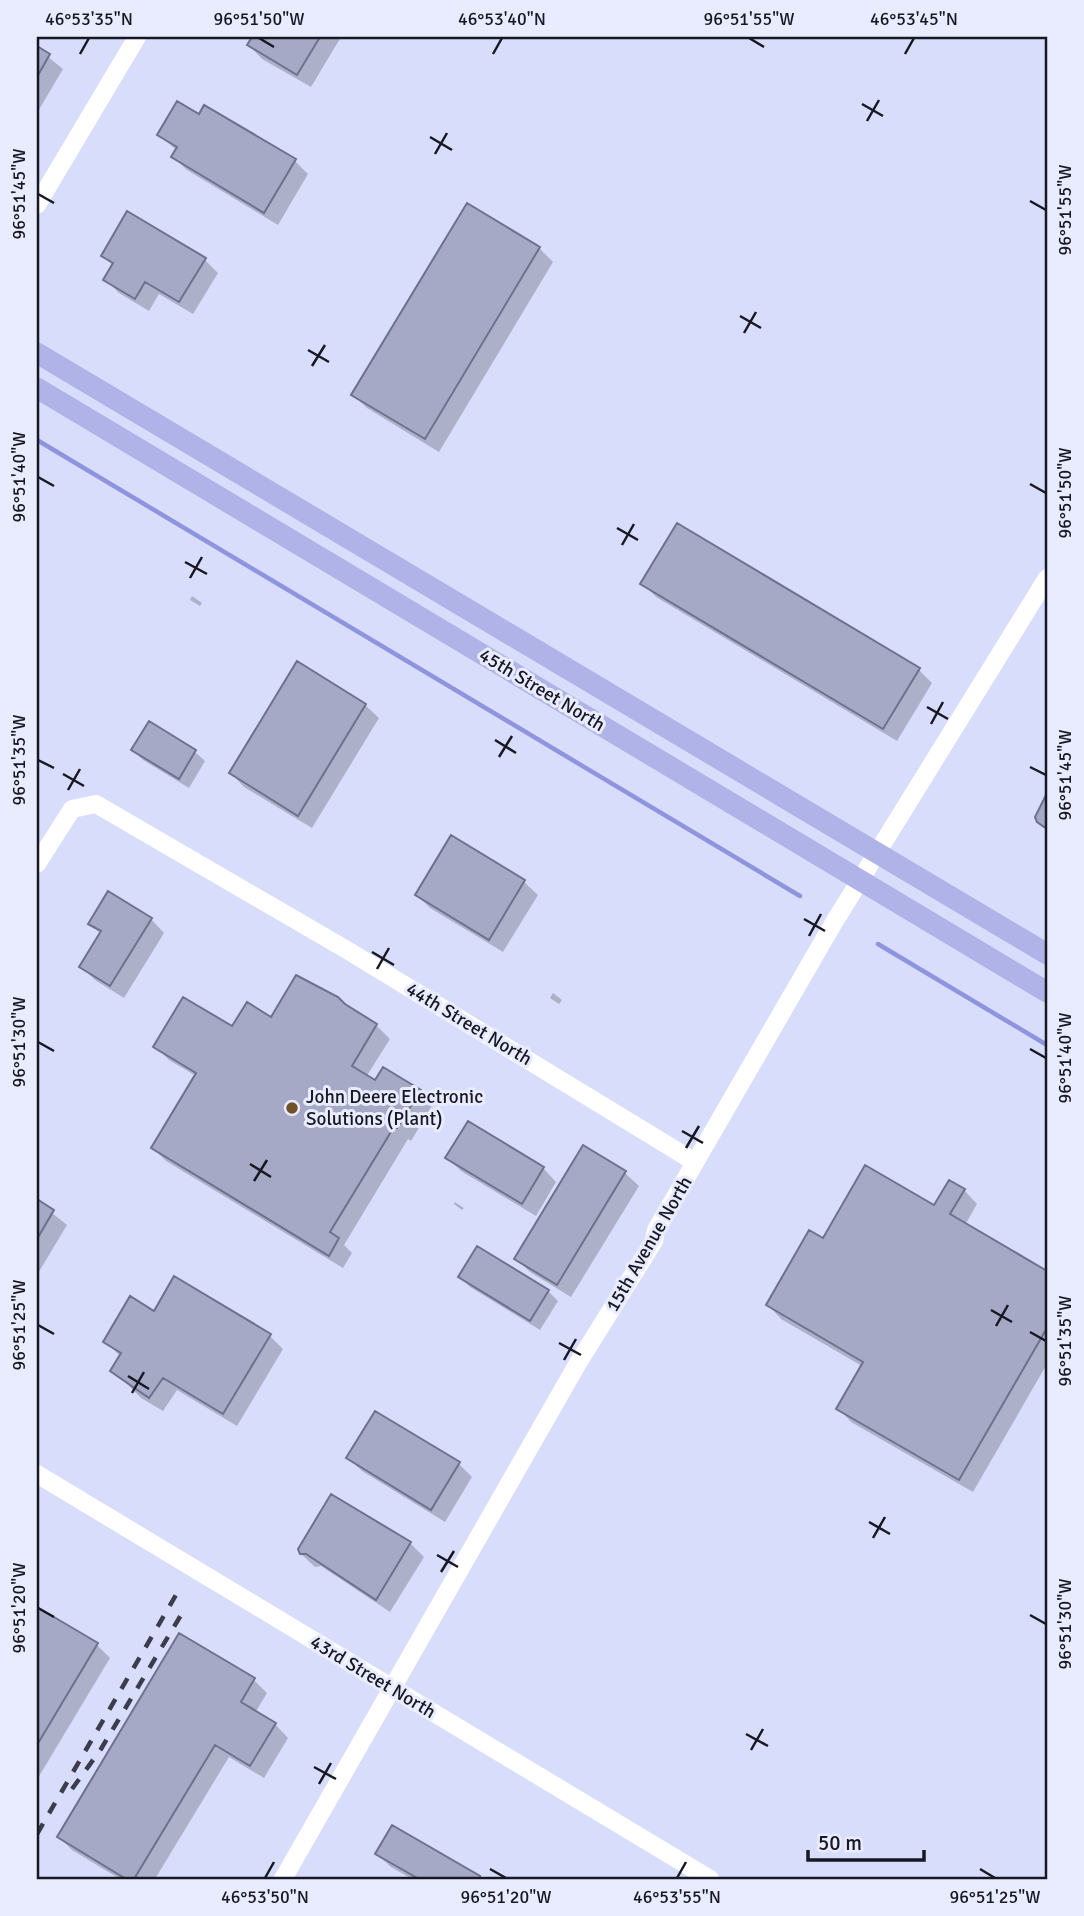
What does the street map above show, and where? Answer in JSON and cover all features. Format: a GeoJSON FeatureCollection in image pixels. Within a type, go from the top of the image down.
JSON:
{"type":"FeatureCollection","features":[{"type":"Feature","properties":{"kind":"main road","name":"45th Street North"},"geometry":{"type":"LineString","coordinates":[[37,353],[1047,954]]}},
{"type":"Feature","properties":{"kind":"main road","name":"45th Street North"},"geometry":{"type":"LineString","coordinates":[[37,388],[1047,992]]}},
{"type":"Feature","properties":{"kind":"street"},"geometry":{"type":"LineString","coordinates":[[37,205],[137,37]]}},
{"type":"Feature","properties":{"kind":"street","name":"15th Avenue North"},"geometry":{"type":"LineString","coordinates":[[283,1879],[578,1363],[654,1241],[656,1230],[780,1012],[1047,579]]}},
{"type":"Feature","properties":{"kind":"street","name":"44th Street North"},"geometry":{"type":"LineString","coordinates":[[37,864],[72,808],[96,804],[358,957],[695,1162]]}},
{"type":"Feature","properties":{"kind":"street","name":"43rd Street North"},"geometry":{"type":"LineString","coordinates":[[37,1474],[710,1879]]}},
{"type":"Feature","properties":{"kind":"building"},"geometry":{"type":"Polygon","coordinates":[[[252,37],[320,37],[297,75],[247,45],[252,37]]]}},
{"type":"Feature","properties":{"kind":"building"},"geometry":{"type":"Polygon","coordinates":[[[37,46],[50,54],[37,77],[37,46]]]}},
{"type":"Feature","properties":{"kind":"building"},"geometry":{"type":"Polygon","coordinates":[[[177,101],[199,114],[204,105],[296,159],[264,213],[171,157],[177,147],[157,135],[177,101]]]}},
{"type":"Feature","properties":{"kind":"building"},"geometry":{"type":"Polygon","coordinates":[[[467,203],[540,247],[425,439],[351,395],[467,203]]]}},
{"type":"Feature","properties":{"kind":"building"},"geometry":{"type":"Polygon","coordinates":[[[127,211],[206,258],[179,302],[145,282],[135,299],[103,280],[113,263],[101,256],[127,211]]]}},
{"type":"Feature","properties":{"kind":"building"},"geometry":{"type":"Polygon","coordinates":[[[677,523],[920,668],[883,729],[640,584],[677,523]]]}},
{"type":"Feature","properties":{"kind":"building"},"geometry":{"type":"Polygon","coordinates":[[[297,661],[366,704],[298,816],[229,773],[297,661]]]}},
{"type":"Feature","properties":{"kind":"building"},"geometry":{"type":"Polygon","coordinates":[[[149,721],[196,750],[179,779],[131,750],[149,721]]]}},
{"type":"Feature","properties":{"kind":"building"},"geometry":{"type":"Polygon","coordinates":[[[1047,793],[1047,829],[1037,822],[1035,817],[1047,793]]]}},
{"type":"Feature","properties":{"kind":"building"},"geometry":{"type":"Polygon","coordinates":[[[451,835],[525,880],[489,940],[415,895],[451,835]]]}},
{"type":"Feature","properties":{"kind":"building"},"geometry":{"type":"Polygon","coordinates":[[[108,891],[152,918],[110,986],[79,967],[101,931],[88,924],[108,891]]]}},
{"type":"Feature","properties":{"kind":"building","name":"John Deere Electronic Solutions (Plant)"},"geometry":{"type":"Polygon","coordinates":[[[296,975],[338,997],[377,1024],[352,1066],[375,1080],[383,1067],[421,1090],[397,1128],[394,1127],[330,1232],[339,1238],[329,1256],[151,1148],[196,1073],[153,1047],[183,997],[232,1026],[247,1002],[271,1017],[296,975]]]}},
{"type":"Feature","properties":{"kind":"building"},"geometry":{"type":"Polygon","coordinates":[[[468,1121],[544,1167],[522,1204],[445,1158],[468,1121]]]}},
{"type":"Feature","properties":{"kind":"building"},"geometry":{"type":"Polygon","coordinates":[[[583,1145],[626,1171],[557,1285],[514,1259],[583,1145]]]}},
{"type":"Feature","properties":{"kind":"building"},"geometry":{"type":"Polygon","coordinates":[[[865,1165],[934,1205],[949,1180],[965,1189],[950,1214],[1047,1271],[1047,1328],[959,1480],[836,1409],[863,1362],[766,1305],[809,1230],[823,1238],[865,1165]]]}},
{"type":"Feature","properties":{"kind":"building"},"geometry":{"type":"Polygon","coordinates":[[[37,1199],[54,1210],[37,1239],[37,1199]]]}},
{"type":"Feature","properties":{"kind":"building"},"geometry":{"type":"Polygon","coordinates":[[[477,1246],[549,1290],[530,1321],[458,1277],[477,1246]]]}},
{"type":"Feature","properties":{"kind":"building"},"geometry":{"type":"Polygon","coordinates":[[[174,1276],[271,1334],[223,1414],[163,1378],[149,1398],[110,1371],[121,1353],[103,1342],[130,1296],[154,1311],[174,1276]]]}},
{"type":"Feature","properties":{"kind":"building"},"geometry":{"type":"Polygon","coordinates":[[[375,1411],[460,1462],[431,1510],[346,1458],[375,1411]]]}},
{"type":"Feature","properties":{"kind":"building"},"geometry":{"type":"Polygon","coordinates":[[[331,1494],[411,1542],[376,1600],[306,1554],[300,1554],[298,1549],[331,1494]]]}},
{"type":"Feature","properties":{"kind":"building"},"geometry":{"type":"Polygon","coordinates":[[[37,1607],[98,1643],[37,1745],[37,1607]]]}},
{"type":"Feature","properties":{"kind":"building"},"geometry":{"type":"Polygon","coordinates":[[[179,1633],[255,1678],[241,1702],[276,1723],[250,1766],[215,1745],[134,1879],[126,1879],[57,1837],[179,1633]]]}},
{"type":"Feature","properties":{"kind":"building"},"geometry":{"type":"Polygon","coordinates":[[[392,1825],[480,1876],[479,1879],[419,1879],[375,1854],[392,1825]]]}},
{"type":"Feature","properties":{"kind":"waterway"},"geometry":{"type":"LineString","coordinates":[[37,440],[800,896]]}},
{"type":"Feature","properties":{"kind":"waterway"},"geometry":{"type":"LineString","coordinates":[[878,944],[1047,1045]]}},
{"type":"Feature","properties":{"kind":"railway"},"geometry":{"type":"LineString","coordinates":[[37,1834],[180,1588]]}},
{"type":"Feature","properties":{"kind":"railway"},"geometry":{"type":"LineString","coordinates":[[72,1789],[101,1749],[184,1610]]}},
{"type":"Feature","properties":{"kind":"place","name":"John Deere Electronic Solutions (Plant)"},"geometry":{"type":"Point","coordinates":[292,1108]}}]}
